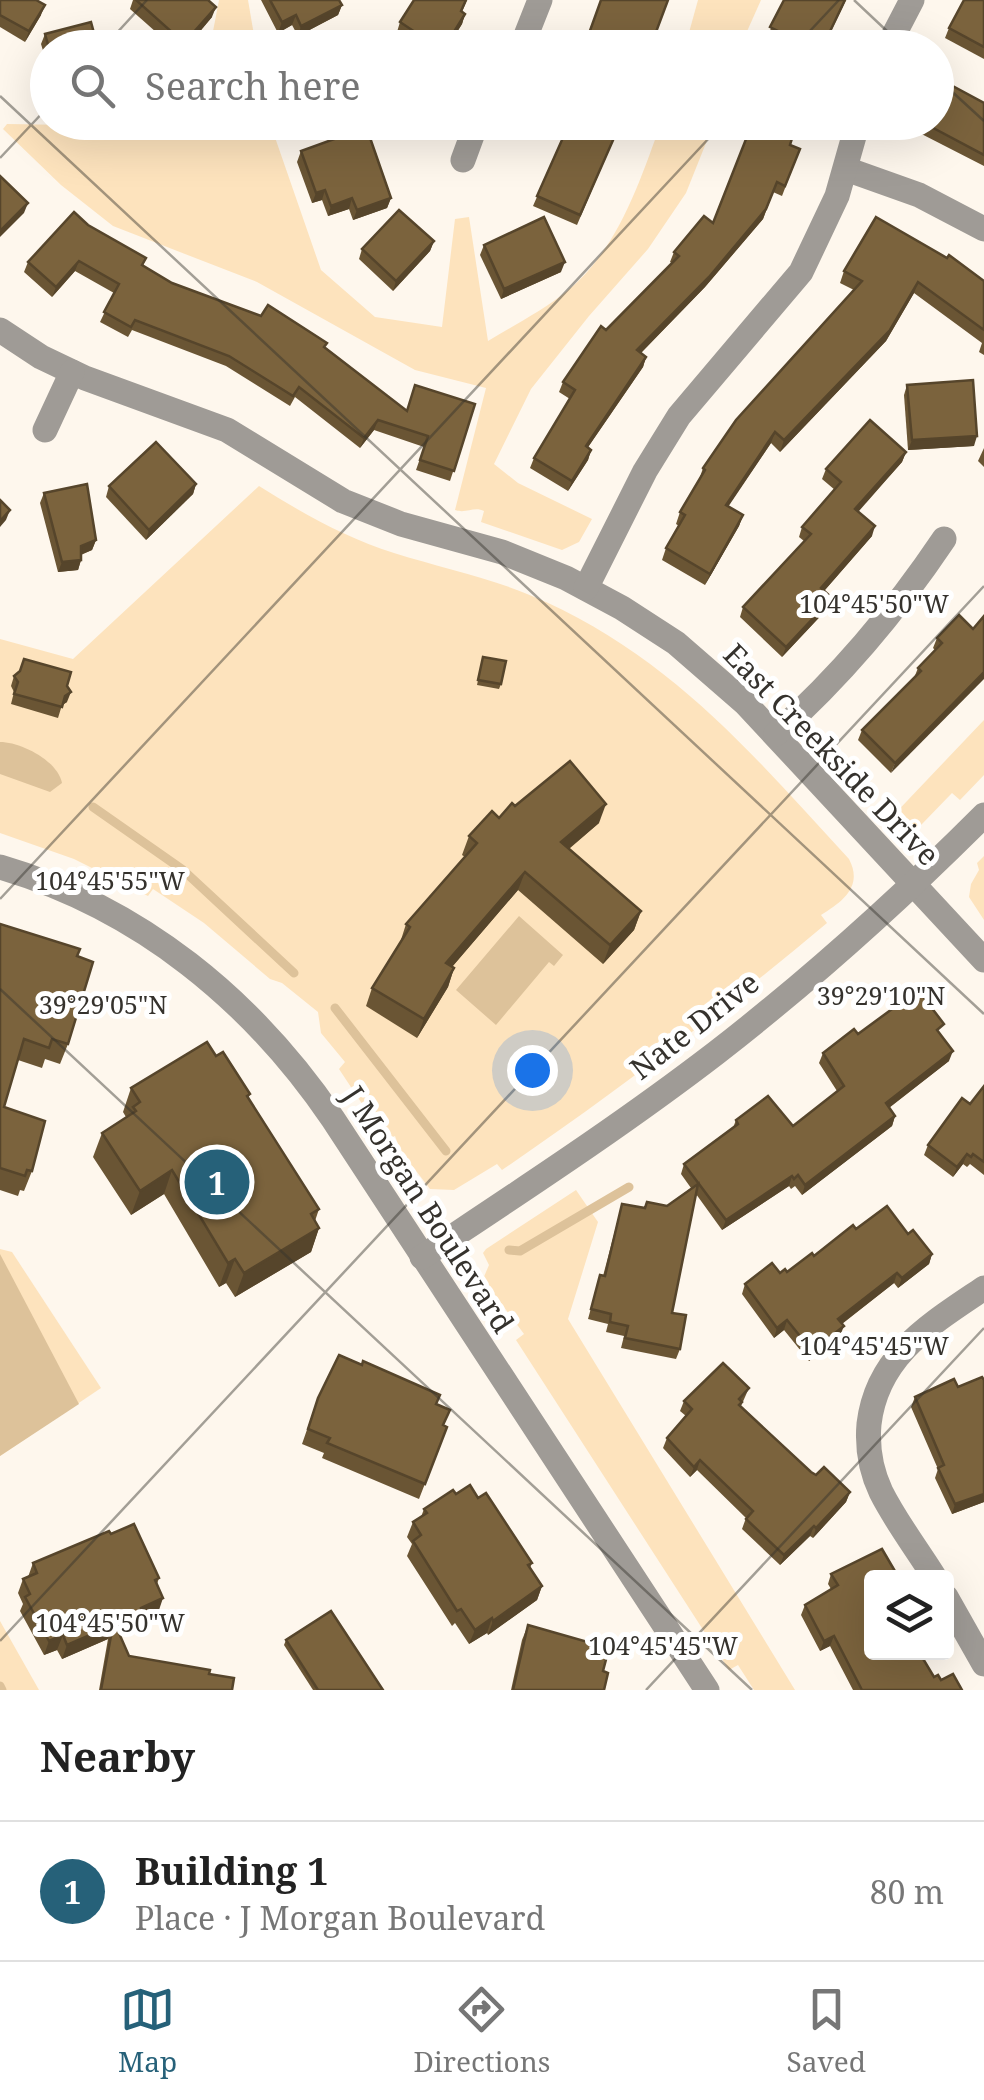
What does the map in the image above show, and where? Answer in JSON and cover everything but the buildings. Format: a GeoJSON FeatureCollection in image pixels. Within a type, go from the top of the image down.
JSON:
{"type":"FeatureCollection","features":[{"type":"Feature","properties":{"kind":"street"},"geometry":{"type":"LineString","coordinates":[[528,30],[540,0]]}},
{"type":"Feature","properties":{"kind":"street"},"geometry":{"type":"LineString","coordinates":[[896,30],[912,0]]}},
{"type":"Feature","properties":{"kind":"street"},"geometry":{"type":"LineString","coordinates":[[462,160],[469,140]]}},
{"type":"Feature","properties":{"kind":"street"},"geometry":{"type":"LineString","coordinates":[[586,588],[645,471],[679,416],[801,272],[829,218],[853,140]]}},
{"type":"Feature","properties":{"kind":"street"},"geometry":{"type":"LineString","coordinates":[[846,169],[919,195],[984,229]]}},
{"type":"Feature","properties":{"kind":"street","name":"East Creekside Drive"},"geometry":{"type":"LineString","coordinates":[[0,330],[72,372],[227,430],[309,483],[357,508],[400,524],[495,549],[586,588],[676,643],[776,734],[984,960]]}},
{"type":"Feature","properties":{"kind":"street"},"geometry":{"type":"LineString","coordinates":[[44,430],[72,372]]}},
{"type":"Feature","properties":{"kind":"street"},"geometry":{"type":"LineString","coordinates":[[776,734],[858,655],[944,539]]}},
{"type":"Feature","properties":{"kind":"street","name":"Nate Drive"},"geometry":{"type":"LineString","coordinates":[[422,1257],[583,1149],[719,1050],[912,884],[984,815]]}},
{"type":"Feature","properties":{"kind":"street","name":"J Morgan Boulevard"},"geometry":{"type":"LineString","coordinates":[[0,867],[64,890],[128,922],[196,967],[276,1043],[310,1086],[706,1690]]}},
{"type":"Feature","properties":{"kind":"street"},"geometry":{"type":"LineString","coordinates":[[930,1570],[874,1474],[868,1432],[871,1408],[882,1378],[903,1348],[984,1288]]}},
{"type":"Feature","properties":{"kind":"street"},"geometry":{"type":"LineString","coordinates":[[954,1610],[984,1664]]}},
{"type":"Feature","properties":{"kind":"shaded area"},"geometry":{"type":"Polygon","coordinates":[[[219,0],[248,0],[253,30],[213,30],[219,0]]]}},
{"type":"Feature","properties":{"kind":"shaded area"},"geometry":{"type":"Polygon","coordinates":[[[698,0],[761,0],[748,30],[690,30],[698,0]]]}},
{"type":"Feature","properties":{"kind":"shaded area"},"geometry":{"type":"Polygon","coordinates":[[[7,124],[30,124],[30,140],[276,140],[321,270],[375,317],[442,327],[455,219],[469,217],[488,341],[558,298],[600,256],[625,213],[655,140],[707,140],[686,193],[648,249],[531,389],[494,464],[518,483],[592,519],[579,542],[562,550],[481,522],[484,511],[455,510],[486,388],[415,370],[257,282],[113,226],[61,185],[3,129],[7,124]]]}},
{"type":"Feature","properties":{"kind":"shaded area"},"geometry":{"type":"Polygon","coordinates":[[[259,486],[359,540],[546,602],[635,653],[711,714],[746,748],[849,859],[853,869],[849,892],[821,915],[827,923],[748,988],[502,1170],[497,1164],[454,1190],[430,1189],[400,1150],[395,1136],[386,1140],[339,1069],[345,1062],[321,1033],[318,1012],[282,983],[270,979],[204,923],[153,889],[148,896],[74,859],[0,833],[0,639],[73,659],[259,486]]]}},
{"type":"Feature","properties":{"kind":"shaded area"},"geometry":{"type":"Polygon","coordinates":[[[984,720],[984,775],[960,800],[952,793],[921,825],[909,826],[898,820],[892,826],[888,821],[984,720]]]}},
{"type":"Feature","properties":{"kind":"shaded area"},"geometry":{"type":"Polygon","coordinates":[[[0,742],[37,754],[54,767],[62,783],[50,792],[0,774],[0,742]]]}},
{"type":"Feature","properties":{"kind":"shaded area"},"geometry":{"type":"Polygon","coordinates":[[[984,856],[984,920],[969,897],[979,870],[977,863],[984,856]]]}},
{"type":"Feature","properties":{"kind":"shaded area"},"geometry":{"type":"Polygon","coordinates":[[[519,916],[563,955],[554,966],[549,962],[496,1025],[456,990],[519,916]]]}},
{"type":"Feature","properties":{"kind":"shaded area"},"geometry":{"type":"Polygon","coordinates":[[[576,1190],[598,1222],[568,1319],[795,1690],[754,1690],[738,1665],[729,1670],[516,1340],[524,1334],[483,1279],[489,1265],[483,1253],[486,1249],[576,1190]]]}},
{"type":"Feature","properties":{"kind":"shaded area"},"geometry":{"type":"Polygon","coordinates":[[[0,1249],[12,1252],[101,1388],[0,1456],[0,1249]]]}},
{"type":"Feature","properties":{"kind":"shaded area"},"geometry":{"type":"Polygon","coordinates":[[[0,1254],[79,1404],[0,1456],[0,1254]]]}},
{"type":"Feature","properties":{"kind":"shaded area"},"geometry":{"type":"Polygon","coordinates":[[[0,1621],[39,1690],[0,1690],[0,1621]]]}},
{"type":"Feature","properties":{"kind":"waterway"},"geometry":{"type":"LineString","coordinates":[[93,807],[183,870],[294,973]]}},
{"type":"Feature","properties":{"kind":"waterway"},"geometry":{"type":"LineString","coordinates":[[335,1008],[446,1151]]}},
{"type":"Feature","properties":{"kind":"waterway"},"geometry":{"type":"LineString","coordinates":[[509,1250],[520,1251],[629,1187]]}},
{"type":"Feature","properties":{"kind":"waterway"},"geometry":{"type":"LineString","coordinates":[[0,1686],[2,1690]]}},
{"type":"Feature","properties":{"kind":"place","name":"Building 1"},"geometry":{"type":"Point","coordinates":[217,1182]}}]}
